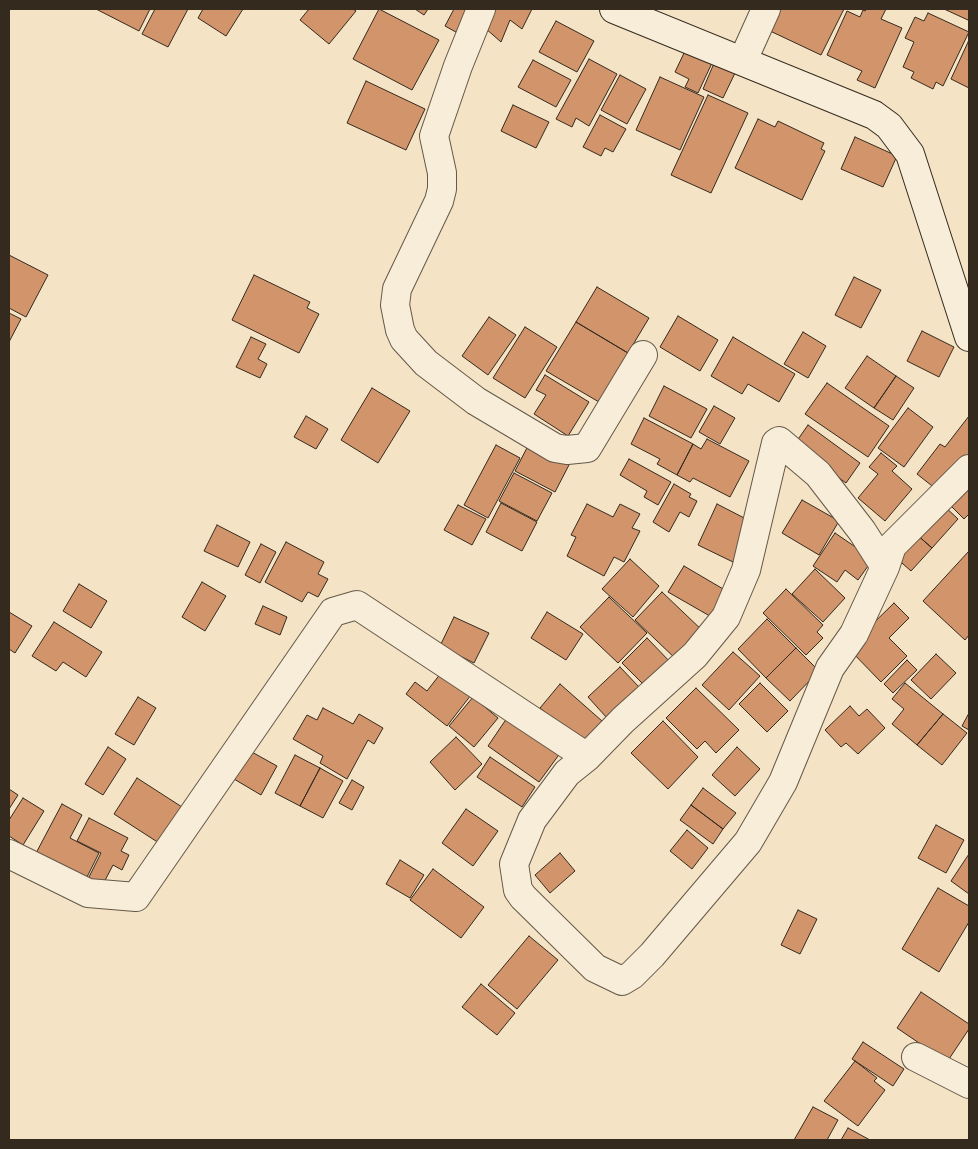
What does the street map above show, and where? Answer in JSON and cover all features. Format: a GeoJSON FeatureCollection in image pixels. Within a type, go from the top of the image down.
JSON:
{"type":"FeatureCollection","features":[{"type":"Feature","properties":{"kind":"street"},"geometry":{"type":"LineString","coordinates":[[481,9],[458,66],[434,136],[442,173],[442,189],[439,201],[397,289],[395,305],[400,330],[404,339],[426,363],[476,401],[555,448],[567,450],[587,448],[643,355]]}},
{"type":"Feature","properties":{"kind":"street"},"geometry":{"type":"LineString","coordinates":[[614,9],[874,115],[889,126],[900,138],[910,154],[969,338]]}},
{"type":"Feature","properties":{"kind":"street"},"geometry":{"type":"LineString","coordinates":[[743,60],[766,9]]}},
{"type":"Feature","properties":{"kind":"street"},"geometry":{"type":"LineString","coordinates":[[885,567],[862,531],[818,474],[778,441],[775,444],[746,570],[726,616],[695,655],[623,720],[588,757],[567,773],[532,820],[514,864],[518,890],[523,897],[595,968],[622,981],[632,975],[652,955],[748,842],[783,782],[830,668],[854,634],[885,567],[892,546],[969,468]]}},
{"type":"Feature","properties":{"kind":"street"},"geometry":{"type":"LineString","coordinates":[[9,854],[88,893],[136,897],[333,612],[357,605],[588,757]]}},
{"type":"Feature","properties":{"kind":"street"},"geometry":{"type":"LineString","coordinates":[[916,1057],[969,1084]]}},
{"type":"Feature","properties":{"kind":"building"},"geometry":{"type":"Polygon","coordinates":[[[96,9],[150,9],[139,31],[96,9]]]}},
{"type":"Feature","properties":{"kind":"building"},"geometry":{"type":"Polygon","coordinates":[[[155,9],[188,9],[168,47],[142,34],[155,9]]]}},
{"type":"Feature","properties":{"kind":"building"},"geometry":{"type":"Polygon","coordinates":[[[203,9],[243,9],[226,36],[198,18],[203,9]]]}},
{"type":"Feature","properties":{"kind":"building"},"geometry":{"type":"Polygon","coordinates":[[[309,9],[353,9],[356,11],[329,44],[300,20],[309,9]]]}},
{"type":"Feature","properties":{"kind":"building"},"geometry":{"type":"Polygon","coordinates":[[[379,9],[439,40],[412,90],[353,59],[379,9]]]}},
{"type":"Feature","properties":{"kind":"building"},"geometry":{"type":"Polygon","coordinates":[[[415,9],[428,9],[424,15],[415,9]]]}},
{"type":"Feature","properties":{"kind":"building"},"geometry":{"type":"Polygon","coordinates":[[[454,9],[476,9],[463,36],[445,26],[454,9]]]}},
{"type":"Feature","properties":{"kind":"building"},"geometry":{"type":"Polygon","coordinates":[[[494,9],[532,9],[522,29],[510,20],[501,42],[485,28],[494,9]]]}},
{"type":"Feature","properties":{"kind":"building"},"geometry":{"type":"Polygon","coordinates":[[[778,9],[844,9],[821,55],[768,30],[778,9]]]}},
{"type":"Feature","properties":{"kind":"building"},"geometry":{"type":"Polygon","coordinates":[[[886,9],[881,19],[902,28],[875,88],[857,80],[862,71],[827,55],[847,11],[860,17],[863,10],[886,9]]]}},
{"type":"Feature","properties":{"kind":"building"},"geometry":{"type":"Polygon","coordinates":[[[944,9],[969,9],[968,20],[944,9]]]}},
{"type":"Feature","properties":{"kind":"building"},"geometry":{"type":"Polygon","coordinates":[[[928,13],[969,32],[943,86],[936,82],[933,89],[911,78],[914,72],[903,67],[914,42],[905,38],[915,17],[924,21],[928,13]]]}},
{"type":"Feature","properties":{"kind":"building"},"geometry":{"type":"Polygon","coordinates":[[[556,21],[594,41],[577,72],[539,52],[556,21]]]}},
{"type":"Feature","properties":{"kind":"building"},"geometry":{"type":"Polygon","coordinates":[[[969,40],[969,88],[951,79],[969,40]]]}},
{"type":"Feature","properties":{"kind":"building"},"geometry":{"type":"Polygon","coordinates":[[[685,51],[712,63],[698,93],[685,87],[689,79],[675,72],[685,51]]]}},
{"type":"Feature","properties":{"kind":"building"},"geometry":{"type":"Polygon","coordinates":[[[589,59],[617,74],[589,126],[576,118],[572,127],[556,119],[589,59]]]}},
{"type":"Feature","properties":{"kind":"building"},"geometry":{"type":"Polygon","coordinates":[[[533,60],[571,80],[556,107],[518,87],[533,60]]]}},
{"type":"Feature","properties":{"kind":"building"},"geometry":{"type":"Polygon","coordinates":[[[715,61],[736,71],[723,98],[703,89],[715,61]]]}},
{"type":"Feature","properties":{"kind":"building"},"geometry":{"type":"Polygon","coordinates":[[[620,75],[646,89],[627,124],[601,110],[620,75]]]}},
{"type":"Feature","properties":{"kind":"building"},"geometry":{"type":"Polygon","coordinates":[[[660,77],[704,97],[680,150],[636,130],[660,77]]]}},
{"type":"Feature","properties":{"kind":"building"},"geometry":{"type":"Polygon","coordinates":[[[366,81],[425,109],[406,150],[347,123],[366,81]]]}},
{"type":"Feature","properties":{"kind":"building"},"geometry":{"type":"Polygon","coordinates":[[[708,95],[748,113],[711,193],[671,175],[708,95]]]}},
{"type":"Feature","properties":{"kind":"building"},"geometry":{"type":"Polygon","coordinates":[[[513,105],[549,122],[536,148],[501,131],[513,105]]]}},
{"type":"Feature","properties":{"kind":"building"},"geometry":{"type":"Polygon","coordinates":[[[600,115],[626,129],[613,152],[605,148],[601,156],[583,147],[600,115]]]}},
{"type":"Feature","properties":{"kind":"building"},"geometry":{"type":"Polygon","coordinates":[[[758,119],[775,127],[778,121],[824,143],[821,149],[825,151],[802,200],[735,168],[758,119]]]}},
{"type":"Feature","properties":{"kind":"building"},"geometry":{"type":"Polygon","coordinates":[[[855,137],[897,156],[883,187],[841,169],[855,137]]]}},
{"type":"Feature","properties":{"kind":"building"},"geometry":{"type":"Polygon","coordinates":[[[9,255],[48,275],[26,317],[9,308],[9,255]]]}},
{"type":"Feature","properties":{"kind":"building"},"geometry":{"type":"Polygon","coordinates":[[[254,275],[310,302],[307,308],[319,314],[299,353],[232,320],[254,275]]]}},
{"type":"Feature","properties":{"kind":"building"},"geometry":{"type":"Polygon","coordinates":[[[854,277],[881,290],[861,328],[835,315],[854,277]]]}},
{"type":"Feature","properties":{"kind":"building"},"geometry":{"type":"Polygon","coordinates":[[[597,287],[649,318],[628,353],[576,322],[597,287]]]}},
{"type":"Feature","properties":{"kind":"building"},"geometry":{"type":"Polygon","coordinates":[[[9,313],[21,319],[9,342],[9,313]]]}},
{"type":"Feature","properties":{"kind":"building"},"geometry":{"type":"Polygon","coordinates":[[[678,316],[718,340],[700,371],[660,347],[678,316]]]}},
{"type":"Feature","properties":{"kind":"building"},"geometry":{"type":"Polygon","coordinates":[[[489,317],[516,335],[488,375],[462,356],[489,317]]]}},
{"type":"Feature","properties":{"kind":"building"},"geometry":{"type":"Polygon","coordinates":[[[576,322],[628,353],[599,402],[546,371],[576,322]]]}},
{"type":"Feature","properties":{"kind":"building"},"geometry":{"type":"Polygon","coordinates":[[[525,327],[557,347],[525,398],[493,378],[525,327]]]}},
{"type":"Feature","properties":{"kind":"building"},"geometry":{"type":"Polygon","coordinates":[[[922,331],[954,347],[939,377],[907,361],[922,331]]]}},
{"type":"Feature","properties":{"kind":"building"},"geometry":{"type":"Polygon","coordinates":[[[803,332],[826,346],[808,378],[784,364],[803,332]]]}},
{"type":"Feature","properties":{"kind":"building"},"geometry":{"type":"Polygon","coordinates":[[[251,337],[266,344],[258,359],[267,364],[260,378],[236,367],[251,337]]]}},
{"type":"Feature","properties":{"kind":"building"},"geometry":{"type":"Polygon","coordinates":[[[733,337],[795,374],[779,402],[748,384],[742,394],[711,376],[733,337]]]}},
{"type":"Feature","properties":{"kind":"building"},"geometry":{"type":"Polygon","coordinates":[[[867,356],[896,376],[874,408],[845,388],[867,356]]]}},
{"type":"Feature","properties":{"kind":"building"},"geometry":{"type":"Polygon","coordinates":[[[545,375],[589,402],[568,436],[534,414],[546,395],[536,390],[545,375]]]}},
{"type":"Feature","properties":{"kind":"building"},"geometry":{"type":"Polygon","coordinates":[[[896,376],[914,388],[893,420],[874,408],[896,376]]]}},
{"type":"Feature","properties":{"kind":"building"},"geometry":{"type":"Polygon","coordinates":[[[827,383],[889,426],[868,457],[805,414],[827,383]]]}},
{"type":"Feature","properties":{"kind":"building"},"geometry":{"type":"Polygon","coordinates":[[[664,386],[707,409],[691,438],[649,416],[664,386]]]}},
{"type":"Feature","properties":{"kind":"building"},"geometry":{"type":"Polygon","coordinates":[[[372,388],[410,411],[378,463],[341,440],[372,388]]]}},
{"type":"Feature","properties":{"kind":"building"},"geometry":{"type":"Polygon","coordinates":[[[714,406],[735,418],[720,444],[699,432],[714,406]]]}},
{"type":"Feature","properties":{"kind":"building"},"geometry":{"type":"Polygon","coordinates":[[[908,408],[933,427],[904,467],[878,448],[908,408]]]}},
{"type":"Feature","properties":{"kind":"building"},"geometry":{"type":"Polygon","coordinates":[[[306,416],[328,429],[316,449],[294,437],[306,416]]]}},
{"type":"Feature","properties":{"kind":"building"},"geometry":{"type":"Polygon","coordinates":[[[969,416],[969,457],[962,465],[957,461],[936,489],[917,474],[940,444],[945,447],[969,416]]]}},
{"type":"Feature","properties":{"kind":"building"},"geometry":{"type":"Polygon","coordinates":[[[644,418],[693,444],[677,475],[657,464],[660,459],[631,444],[644,418]]]}},
{"type":"Feature","properties":{"kind":"building"},"geometry":{"type":"Polygon","coordinates":[[[808,425],[860,463],[846,483],[794,445],[808,425]]]}},
{"type":"Feature","properties":{"kind":"building"},"geometry":{"type":"Polygon","coordinates":[[[707,439],[749,461],[730,497],[693,478],[690,482],[677,475],[693,444],[701,449],[707,439]]]}},
{"type":"Feature","properties":{"kind":"building"},"geometry":{"type":"Polygon","coordinates":[[[530,442],[570,463],[555,492],[515,471],[530,442]]]}},
{"type":"Feature","properties":{"kind":"building"},"geometry":{"type":"Polygon","coordinates":[[[496,445],[520,458],[488,518],[464,505],[496,445]]]}},
{"type":"Feature","properties":{"kind":"building"},"geometry":{"type":"Polygon","coordinates":[[[881,453],[897,466],[892,471],[912,489],[885,521],[858,498],[878,474],[869,467],[881,453]]]}},
{"type":"Feature","properties":{"kind":"building"},"geometry":{"type":"Polygon","coordinates":[[[629,459],[671,482],[658,505],[644,497],[647,491],[620,475],[629,459]]]}},
{"type":"Feature","properties":{"kind":"building"},"geometry":{"type":"Polygon","coordinates":[[[514,473],[552,493],[537,521],[499,501],[514,473]]]}},
{"type":"Feature","properties":{"kind":"building"},"geometry":{"type":"Polygon","coordinates":[[[674,484],[691,494],[689,497],[697,501],[689,517],[680,512],[669,532],[653,522],[674,484]]]}},
{"type":"Feature","properties":{"kind":"building"},"geometry":{"type":"Polygon","coordinates":[[[969,485],[969,514],[964,519],[949,504],[969,485]]]}},
{"type":"Feature","properties":{"kind":"building"},"geometry":{"type":"Polygon","coordinates":[[[802,500],[839,521],[819,555],[782,533],[802,500]]]}},
{"type":"Feature","properties":{"kind":"building"},"geometry":{"type":"Polygon","coordinates":[[[501,503],[537,522],[522,551],[486,532],[501,503]]]}},
{"type":"Feature","properties":{"kind":"building"},"geometry":{"type":"Polygon","coordinates":[[[587,504],[613,517],[620,504],[640,514],[632,528],[640,531],[624,562],[614,557],[604,576],[567,556],[576,537],[571,535],[587,504]]]}},
{"type":"Feature","properties":{"kind":"building"},"geometry":{"type":"Polygon","coordinates":[[[717,504],[752,522],[733,562],[698,545],[717,504]]]}},
{"type":"Feature","properties":{"kind":"building"},"geometry":{"type":"Polygon","coordinates":[[[942,504],[958,519],[932,548],[915,533],[942,504]]]}},
{"type":"Feature","properties":{"kind":"building"},"geometry":{"type":"Polygon","coordinates":[[[458,505],[486,519],[472,545],[444,530],[458,505]]]}},
{"type":"Feature","properties":{"kind":"building"},"geometry":{"type":"Polygon","coordinates":[[[217,525],[250,542],[238,567],[204,551],[217,525]]]}},
{"type":"Feature","properties":{"kind":"building"},"geometry":{"type":"Polygon","coordinates":[[[835,533],[873,559],[858,580],[845,570],[837,582],[813,566],[835,533]]]}},
{"type":"Feature","properties":{"kind":"building"},"geometry":{"type":"Polygon","coordinates":[[[915,533],[932,548],[911,571],[894,556],[915,533]]]}},
{"type":"Feature","properties":{"kind":"building"},"geometry":{"type":"Polygon","coordinates":[[[286,542],[324,562],[318,574],[328,579],[318,597],[308,592],[302,602],[265,582],[286,542]]]}},
{"type":"Feature","properties":{"kind":"building"},"geometry":{"type":"Polygon","coordinates":[[[261,544],[276,552],[260,583],[245,575],[261,544]]]}},
{"type":"Feature","properties":{"kind":"building"},"geometry":{"type":"Polygon","coordinates":[[[969,551],[969,635],[965,640],[923,601],[969,551]]]}},
{"type":"Feature","properties":{"kind":"building"},"geometry":{"type":"Polygon","coordinates":[[[630,559],[659,586],[633,617],[602,589],[630,559]]]}},
{"type":"Feature","properties":{"kind":"building"},"geometry":{"type":"Polygon","coordinates":[[[684,566],[730,593],[715,619],[668,592],[684,566]]]}},
{"type":"Feature","properties":{"kind":"building"},"geometry":{"type":"Polygon","coordinates":[[[815,569],[845,598],[823,622],[792,594],[815,569]]]}},
{"type":"Feature","properties":{"kind":"building"},"geometry":{"type":"Polygon","coordinates":[[[202,582],[226,596],[205,631],[182,617],[202,582]]]}},
{"type":"Feature","properties":{"kind":"building"},"geometry":{"type":"Polygon","coordinates":[[[79,584],[107,601],[91,628],[63,611],[79,584]]]}},
{"type":"Feature","properties":{"kind":"building"},"geometry":{"type":"Polygon","coordinates":[[[786,589],[823,625],[817,632],[823,638],[806,655],[763,613],[786,589]]]}},
{"type":"Feature","properties":{"kind":"building"},"geometry":{"type":"Polygon","coordinates":[[[662,592],[705,633],[678,661],[635,620],[662,592]]]}},
{"type":"Feature","properties":{"kind":"building"},"geometry":{"type":"Polygon","coordinates":[[[609,597],[647,633],[618,663],[580,627],[609,597]]]}},
{"type":"Feature","properties":{"kind":"building"},"geometry":{"type":"Polygon","coordinates":[[[894,603],[909,618],[889,638],[907,656],[881,682],[848,648],[894,603]]]}},
{"type":"Feature","properties":{"kind":"building"},"geometry":{"type":"Polygon","coordinates":[[[263,606],[287,617],[280,635],[255,624],[263,606]]]}},
{"type":"Feature","properties":{"kind":"building"},"geometry":{"type":"Polygon","coordinates":[[[9,612],[32,626],[15,653],[9,649],[9,612]]]}},
{"type":"Feature","properties":{"kind":"building"},"geometry":{"type":"Polygon","coordinates":[[[547,612],[583,634],[566,660],[531,638],[547,612]]]}},
{"type":"Feature","properties":{"kind":"building"},"geometry":{"type":"Polygon","coordinates":[[[454,617],[489,633],[474,663],[440,646],[454,617]]]}},
{"type":"Feature","properties":{"kind":"building"},"geometry":{"type":"Polygon","coordinates":[[[767,619],[796,648],[766,678],[738,649],[767,619]]]}},
{"type":"Feature","properties":{"kind":"building"},"geometry":{"type":"Polygon","coordinates":[[[54,622],[102,652],[86,677],[63,662],[56,671],[32,656],[54,622]]]}},
{"type":"Feature","properties":{"kind":"building"},"geometry":{"type":"Polygon","coordinates":[[[647,638],[673,665],[648,689],[622,663],[647,638]]]}},
{"type":"Feature","properties":{"kind":"building"},"geometry":{"type":"Polygon","coordinates":[[[796,648],[819,671],[790,701],[766,678],[796,648]]]}},
{"type":"Feature","properties":{"kind":"building"},"geometry":{"type":"Polygon","coordinates":[[[733,652],[760,676],[729,710],[702,685],[733,652]]]}},
{"type":"Feature","properties":{"kind":"building"},"geometry":{"type":"Polygon","coordinates":[[[936,654],[956,673],[931,699],[911,680],[936,654]]]}},
{"type":"Feature","properties":{"kind":"building"},"geometry":{"type":"Polygon","coordinates":[[[907,660],[917,670],[893,693],[884,684],[907,660]]]}},
{"type":"Feature","properties":{"kind":"building"},"geometry":{"type":"Polygon","coordinates":[[[620,667],[639,687],[607,718],[588,697],[620,667]]]}},
{"type":"Feature","properties":{"kind":"building"},"geometry":{"type":"Polygon","coordinates":[[[441,673],[471,695],[447,726],[406,694],[415,682],[427,691],[441,673]]]}},
{"type":"Feature","properties":{"kind":"building"},"geometry":{"type":"Polygon","coordinates":[[[760,683],[788,711],[767,732],[739,704],[760,683]]]}},
{"type":"Feature","properties":{"kind":"building"},"geometry":{"type":"Polygon","coordinates":[[[905,683],[943,714],[917,745],[892,724],[904,709],[892,699],[905,683]]]}},
{"type":"Feature","properties":{"kind":"building"},"geometry":{"type":"Polygon","coordinates":[[[560,684],[602,721],[583,744],[540,708],[560,684]]]}},
{"type":"Feature","properties":{"kind":"building"},"geometry":{"type":"Polygon","coordinates":[[[696,688],[739,730],[716,753],[705,741],[697,749],[666,718],[696,688]]]}},
{"type":"Feature","properties":{"kind":"building"},"geometry":{"type":"Polygon","coordinates":[[[138,697],[156,708],[134,745],[115,734],[138,697]]]}},
{"type":"Feature","properties":{"kind":"building"},"geometry":{"type":"Polygon","coordinates":[[[473,697],[498,718],[474,747],[449,726],[473,697]]]}},
{"type":"Feature","properties":{"kind":"building"},"geometry":{"type":"Polygon","coordinates":[[[850,706],[859,716],[867,709],[885,728],[858,754],[846,743],[841,747],[825,730],[850,706]]]}},
{"type":"Feature","properties":{"kind":"building"},"geometry":{"type":"Polygon","coordinates":[[[323,708],[353,724],[359,714],[383,728],[374,744],[368,740],[347,779],[320,763],[323,756],[293,739],[307,715],[317,720],[323,708]]]}},
{"type":"Feature","properties":{"kind":"building"},"geometry":{"type":"Polygon","coordinates":[[[969,713],[969,730],[962,726],[969,713]]]}},
{"type":"Feature","properties":{"kind":"building"},"geometry":{"type":"Polygon","coordinates":[[[943,714],[967,733],[942,765],[917,745],[943,714]]]}},
{"type":"Feature","properties":{"kind":"building"},"geometry":{"type":"Polygon","coordinates":[[[509,715],[561,752],[539,782],[488,746],[509,715]]]}},
{"type":"Feature","properties":{"kind":"building"},"geometry":{"type":"Polygon","coordinates":[[[663,721],[698,757],[668,789],[631,753],[663,721]]]}},
{"type":"Feature","properties":{"kind":"building"},"geometry":{"type":"Polygon","coordinates":[[[456,737],[482,764],[455,790],[430,762],[456,737]]]}},
{"type":"Feature","properties":{"kind":"building"},"geometry":{"type":"Polygon","coordinates":[[[108,747],[126,759],[103,795],[85,784],[108,747]]]}},
{"type":"Feature","properties":{"kind":"building"},"geometry":{"type":"Polygon","coordinates":[[[737,747],[760,769],[735,796],[712,775],[737,747]]]}},
{"type":"Feature","properties":{"kind":"building"},"geometry":{"type":"Polygon","coordinates":[[[250,751],[277,766],[261,795],[234,779],[250,751]]]}},
{"type":"Feature","properties":{"kind":"building"},"geometry":{"type":"Polygon","coordinates":[[[295,755],[320,768],[300,806],[275,793],[295,755]]]}},
{"type":"Feature","properties":{"kind":"building"},"geometry":{"type":"Polygon","coordinates":[[[490,757],[535,787],[522,807],[477,777],[490,757]]]}},
{"type":"Feature","properties":{"kind":"building"},"geometry":{"type":"Polygon","coordinates":[[[320,768],[343,781],[323,818],[300,806],[320,768]]]}},
{"type":"Feature","properties":{"kind":"building"},"geometry":{"type":"Polygon","coordinates":[[[137,778],[182,807],[159,843],[114,814],[137,778]]]}},
{"type":"Feature","properties":{"kind":"building"},"geometry":{"type":"Polygon","coordinates":[[[352,780],[364,787],[352,810],[339,803],[352,780]]]}},
{"type":"Feature","properties":{"kind":"building"},"geometry":{"type":"Polygon","coordinates":[[[703,788],[736,813],[723,829],[691,805],[703,788]]]}},
{"type":"Feature","properties":{"kind":"building"},"geometry":{"type":"Polygon","coordinates":[[[9,789],[18,795],[9,809],[9,789]]]}},
{"type":"Feature","properties":{"kind":"building"},"geometry":{"type":"Polygon","coordinates":[[[23,798],[44,811],[23,845],[9,836],[9,820],[23,798]]]}},
{"type":"Feature","properties":{"kind":"building"},"geometry":{"type":"Polygon","coordinates":[[[62,804],[82,815],[70,838],[99,853],[85,881],[35,855],[62,804]]]}},
{"type":"Feature","properties":{"kind":"building"},"geometry":{"type":"Polygon","coordinates":[[[691,805],[723,829],[713,844],[680,820],[691,805]]]}},
{"type":"Feature","properties":{"kind":"building"},"geometry":{"type":"Polygon","coordinates":[[[466,809],[498,831],[473,866],[442,843],[466,809]]]}},
{"type":"Feature","properties":{"kind":"building"},"geometry":{"type":"Polygon","coordinates":[[[89,818],[128,838],[121,851],[129,855],[122,870],[113,865],[99,892],[85,885],[101,853],[77,841],[89,818]]]}},
{"type":"Feature","properties":{"kind":"building"},"geometry":{"type":"Polygon","coordinates":[[[936,825],[964,840],[946,873],[918,858],[936,825]]]}},
{"type":"Feature","properties":{"kind":"building"},"geometry":{"type":"Polygon","coordinates":[[[687,830],[708,848],[692,869],[670,851],[687,830]]]}},
{"type":"Feature","properties":{"kind":"building"},"geometry":{"type":"Polygon","coordinates":[[[560,853],[575,871],[550,893],[535,875],[560,853]]]}},
{"type":"Feature","properties":{"kind":"building"},"geometry":{"type":"Polygon","coordinates":[[[969,854],[969,894],[951,881],[969,854]]]}},
{"type":"Feature","properties":{"kind":"building"},"geometry":{"type":"Polygon","coordinates":[[[400,860],[424,875],[410,898],[386,884],[400,860]]]}},
{"type":"Feature","properties":{"kind":"building"},"geometry":{"type":"Polygon","coordinates":[[[433,869],[484,907],[461,938],[410,900],[433,869]]]}},
{"type":"Feature","properties":{"kind":"building"},"geometry":{"type":"Polygon","coordinates":[[[938,888],[969,906],[969,922],[939,972],[902,949],[938,888]]]}},
{"type":"Feature","properties":{"kind":"building"},"geometry":{"type":"Polygon","coordinates":[[[798,910],[817,919],[800,954],[781,945],[798,910]]]}},
{"type":"Feature","properties":{"kind":"building"},"geometry":{"type":"Polygon","coordinates":[[[529,936],[558,960],[517,1009],[488,985],[529,936]]]}},
{"type":"Feature","properties":{"kind":"building"},"geometry":{"type":"Polygon","coordinates":[[[481,984],[515,1013],[497,1035],[462,1007],[481,984]]]}},
{"type":"Feature","properties":{"kind":"building"},"geometry":{"type":"Polygon","coordinates":[[[921,992],[969,1024],[969,1029],[947,1062],[897,1028],[921,992]]]}},
{"type":"Feature","properties":{"kind":"building"},"geometry":{"type":"Polygon","coordinates":[[[863,1042],[904,1069],[893,1086],[852,1059],[863,1042]]]}},
{"type":"Feature","properties":{"kind":"building"},"geometry":{"type":"Polygon","coordinates":[[[855,1061],[877,1078],[874,1081],[885,1090],[858,1126],[824,1101],[855,1061]]]}},
{"type":"Feature","properties":{"kind":"building"},"geometry":{"type":"Polygon","coordinates":[[[813,1107],[838,1120],[827,1140],[794,1140],[813,1107]]]}},
{"type":"Feature","properties":{"kind":"building"},"geometry":{"type":"Polygon","coordinates":[[[848,1128],[870,1140],[841,1140],[848,1128]]]}}]}
